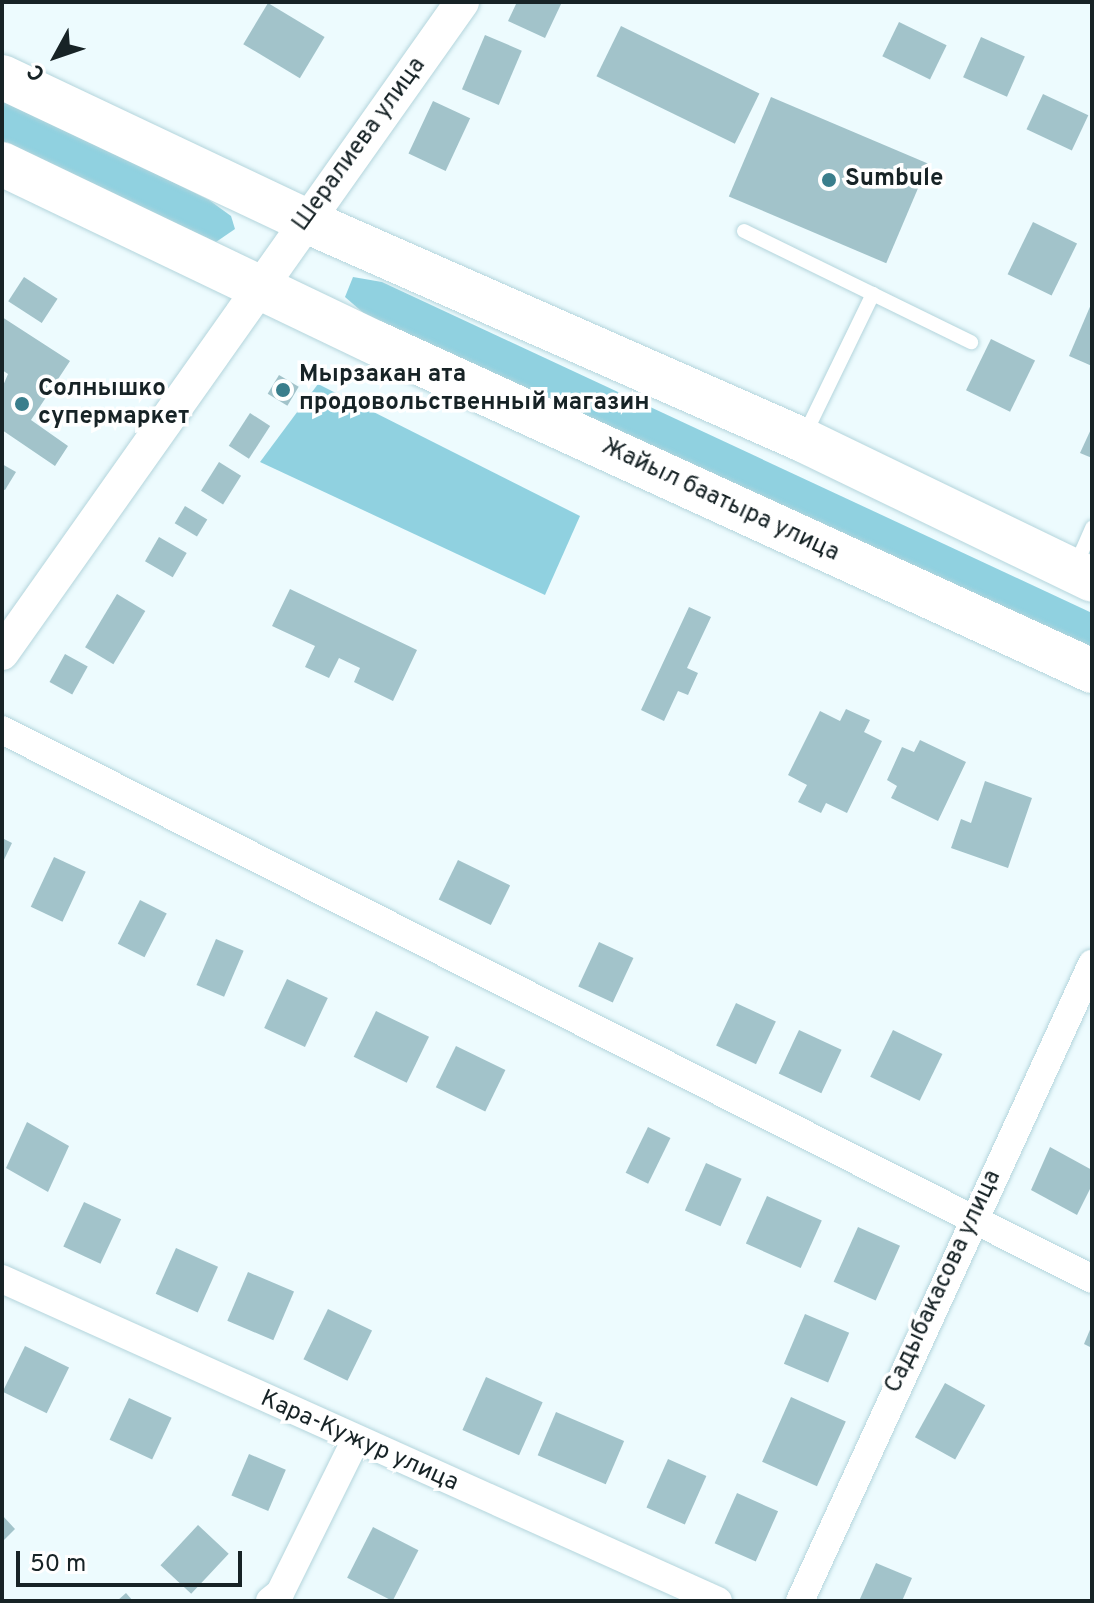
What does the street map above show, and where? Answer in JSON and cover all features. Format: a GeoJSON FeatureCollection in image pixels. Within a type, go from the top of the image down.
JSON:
{"type":"FeatureCollection","features":[{"type":"Feature","properties":{"kind":"main road"},"geometry":{"type":"LineString","coordinates":[[2,77],[306,221],[803,440],[1083,575]]}},
{"type":"Feature","properties":{"kind":"main road","name":"Жайыл баатыра улица"},"geometry":{"type":"LineString","coordinates":[[2,164],[258,288],[1092,671]]}},
{"type":"Feature","properties":{"kind":"street","name":"Шералиева улица"},"geometry":{"type":"LineString","coordinates":[[2,653],[462,2]]}},
{"type":"Feature","properties":{"kind":"street"},"geometry":{"type":"LineString","coordinates":[[2,730],[1092,1279]]}},
{"type":"Feature","properties":{"kind":"street","name":"Садыбакасова улица"},"geometry":{"type":"LineString","coordinates":[[800,1601],[1092,964]]}},
{"type":"Feature","properties":{"kind":"street","name":"Кара-Кужур улица"},"geometry":{"type":"LineString","coordinates":[[2,1279],[355,1441],[718,1601]]}},
{"type":"Feature","properties":{"kind":"street"},"geometry":{"type":"LineString","coordinates":[[270,1601],[280,1593],[355,1441]]}},
{"type":"Feature","properties":{"kind":"lane"},"geometry":{"type":"LineString","coordinates":[[744,231],[971,342]]}},
{"type":"Feature","properties":{"kind":"lane"},"geometry":{"type":"LineString","coordinates":[[803,440],[873,294]]}},
{"type":"Feature","properties":{"kind":"lane"},"geometry":{"type":"LineString","coordinates":[[1083,575],[1092,528]]}},
{"type":"Feature","properties":{"kind":"shaded area"},"geometry":{"type":"Polygon","coordinates":[[[2,97],[209,200],[231,216],[235,229],[216,242],[2,143],[2,97]]]}},
{"type":"Feature","properties":{"kind":"shaded area"},"geometry":{"type":"Polygon","coordinates":[[[353,277],[382,282],[1092,613],[1092,649],[368,317],[345,297],[353,277]]]}},
{"type":"Feature","properties":{"kind":"shaded area"},"geometry":{"type":"Polygon","coordinates":[[[318,384],[580,516],[545,595],[260,462],[318,384]]]}},
{"type":"Feature","properties":{"kind":"building"},"geometry":{"type":"Polygon","coordinates":[[[517,2],[562,2],[545,38],[508,21],[517,2]]]}},
{"type":"Feature","properties":{"kind":"building"},"geometry":{"type":"Polygon","coordinates":[[[268,3],[325,37],[300,78],[243,44],[268,3]]]}},
{"type":"Feature","properties":{"kind":"building"},"geometry":{"type":"Polygon","coordinates":[[[899,22],[947,45],[930,79],[882,56],[899,22]]]}},
{"type":"Feature","properties":{"kind":"building"},"geometry":{"type":"Polygon","coordinates":[[[621,26],[759,94],[735,144],[596,76],[621,26]]]}},
{"type":"Feature","properties":{"kind":"building"},"geometry":{"type":"Polygon","coordinates":[[[485,35],[522,51],[499,105],[462,89],[485,35]]]}},
{"type":"Feature","properties":{"kind":"building"},"geometry":{"type":"Polygon","coordinates":[[[981,37],[1025,57],[1007,97],[963,77],[981,37]]]}},
{"type":"Feature","properties":{"kind":"building"},"geometry":{"type":"Polygon","coordinates":[[[1043,94],[1088,115],[1072,150],[1027,129],[1043,94]]]}},
{"type":"Feature","properties":{"kind":"building","name":"Sumbule"},"geometry":{"type":"Polygon","coordinates":[[[771,97],[928,164],[886,263],[729,196],[771,97]]]}},
{"type":"Feature","properties":{"kind":"building"},"geometry":{"type":"Polygon","coordinates":[[[433,101],[470,118],[446,171],[408,154],[433,101]]]}},
{"type":"Feature","properties":{"kind":"building"},"geometry":{"type":"Polygon","coordinates":[[[1033,222],[1077,243],[1052,296],[1008,274],[1033,222]]]}},
{"type":"Feature","properties":{"kind":"building"},"geometry":{"type":"Polygon","coordinates":[[[24,277],[58,299],[42,323],[8,301],[24,277]]]}},
{"type":"Feature","properties":{"kind":"building"},"geometry":{"type":"Polygon","coordinates":[[[1092,302],[1092,366],[1069,356],[1092,302]]]}},
{"type":"Feature","properties":{"kind":"building","name":"Солнышко супермаркет"},"geometry":{"type":"Polygon","coordinates":[[[2,317],[70,361],[31,420],[68,446],[55,466],[2,430],[2,388],[8,374],[2,370],[2,317]]]}},
{"type":"Feature","properties":{"kind":"building"},"geometry":{"type":"Polygon","coordinates":[[[991,339],[1035,360],[1010,412],[966,390],[991,339]]]}},
{"type":"Feature","properties":{"kind":"building","name":"Мырзакан ата продовольственный магазин"},"geometry":{"type":"Polygon","coordinates":[[[279,375],[299,387],[287,406],[268,394],[279,375]]]}},
{"type":"Feature","properties":{"kind":"building"},"geometry":{"type":"Polygon","coordinates":[[[250,413],[270,426],[249,459],[229,446],[250,413]]]}},
{"type":"Feature","properties":{"kind":"building"},"geometry":{"type":"Polygon","coordinates":[[[1092,427],[1092,458],[1080,453],[1092,427]]]}},
{"type":"Feature","properties":{"kind":"building"},"geometry":{"type":"Polygon","coordinates":[[[219,462],[241,476],[223,505],[201,491],[219,462]]]}},
{"type":"Feature","properties":{"kind":"building"},"geometry":{"type":"Polygon","coordinates":[[[2,464],[16,472],[5,490],[2,489],[2,464]]]}},
{"type":"Feature","properties":{"kind":"building"},"geometry":{"type":"Polygon","coordinates":[[[185,506],[207,519],[197,537],[175,523],[185,506]]]}},
{"type":"Feature","properties":{"kind":"building"},"geometry":{"type":"Polygon","coordinates":[[[159,537],[187,553],[173,577],[145,561],[159,537]]]}},
{"type":"Feature","properties":{"kind":"building"},"geometry":{"type":"Polygon","coordinates":[[[290,589],[417,650],[393,701],[354,682],[360,668],[339,658],[329,678],[305,667],[315,646],[272,626],[290,589]]]}},
{"type":"Feature","properties":{"kind":"building"},"geometry":{"type":"Polygon","coordinates":[[[117,594],[145,611],[113,664],[85,647],[117,594]]]}},
{"type":"Feature","properties":{"kind":"building"},"geometry":{"type":"Polygon","coordinates":[[[689,607],[711,617],[687,668],[698,673],[688,695],[678,691],[664,721],[641,710],[689,607]]]}},
{"type":"Feature","properties":{"kind":"building"},"geometry":{"type":"Polygon","coordinates":[[[65,654],[88,667],[72,695],[49,682],[65,654]]]}},
{"type":"Feature","properties":{"kind":"building"},"geometry":{"type":"Polygon","coordinates":[[[846,709],[870,720],[864,732],[882,741],[847,813],[826,803],[821,813],[798,802],[807,785],[788,775],[820,711],[840,721],[846,709]]]}},
{"type":"Feature","properties":{"kind":"building"},"geometry":{"type":"Polygon","coordinates":[[[920,740],[966,762],[938,821],[891,798],[897,786],[887,780],[902,747],[914,752],[920,740]]]}},
{"type":"Feature","properties":{"kind":"building"},"geometry":{"type":"Polygon","coordinates":[[[985,781],[1032,798],[1008,868],[951,848],[961,819],[971,823],[985,781]]]}},
{"type":"Feature","properties":{"kind":"building"},"geometry":{"type":"Polygon","coordinates":[[[2,838],[12,843],[2,864],[2,838]]]}},
{"type":"Feature","properties":{"kind":"building"},"geometry":{"type":"Polygon","coordinates":[[[54,857],[86,872],[62,922],[31,907],[54,857]]]}},
{"type":"Feature","properties":{"kind":"building"},"geometry":{"type":"Polygon","coordinates":[[[458,860],[510,885],[491,925],[439,900],[458,860]]]}},
{"type":"Feature","properties":{"kind":"building"},"geometry":{"type":"Polygon","coordinates":[[[140,900],[167,914],[144,957],[118,944],[140,900]]]}},
{"type":"Feature","properties":{"kind":"building"},"geometry":{"type":"Polygon","coordinates":[[[216,939],[244,951],[224,997],[196,985],[216,939]]]}},
{"type":"Feature","properties":{"kind":"building"},"geometry":{"type":"Polygon","coordinates":[[[599,942],[633,958],[613,1002],[578,986],[599,942]]]}},
{"type":"Feature","properties":{"kind":"building"},"geometry":{"type":"Polygon","coordinates":[[[287,979],[328,998],[305,1047],[264,1028],[287,979]]]}},
{"type":"Feature","properties":{"kind":"building"},"geometry":{"type":"Polygon","coordinates":[[[736,1003],[776,1022],[756,1064],[716,1046],[736,1003]]]}},
{"type":"Feature","properties":{"kind":"building"},"geometry":{"type":"Polygon","coordinates":[[[376,1011],[429,1037],[407,1083],[354,1057],[376,1011]]]}},
{"type":"Feature","properties":{"kind":"building"},"geometry":{"type":"Polygon","coordinates":[[[799,1030],[842,1050],[821,1093],[779,1074],[799,1030]]]}},
{"type":"Feature","properties":{"kind":"building"},"geometry":{"type":"Polygon","coordinates":[[[893,1030],[942,1054],[920,1101],[870,1077],[893,1030]]]}},
{"type":"Feature","properties":{"kind":"building"},"geometry":{"type":"Polygon","coordinates":[[[456,1046],[505,1070],[485,1111],[436,1087],[456,1046]]]}},
{"type":"Feature","properties":{"kind":"building"},"geometry":{"type":"Polygon","coordinates":[[[27,1122],[69,1146],[48,1192],[6,1168],[27,1122]]]}},
{"type":"Feature","properties":{"kind":"building"},"geometry":{"type":"Polygon","coordinates":[[[648,1127],[670,1138],[648,1184],[626,1173],[648,1127]]]}},
{"type":"Feature","properties":{"kind":"building"},"geometry":{"type":"Polygon","coordinates":[[[1050,1147],[1092,1170],[1092,1185],[1077,1215],[1031,1190],[1050,1147]]]}},
{"type":"Feature","properties":{"kind":"building"},"geometry":{"type":"Polygon","coordinates":[[[706,1163],[742,1179],[720,1226],[685,1211],[706,1163]]]}},
{"type":"Feature","properties":{"kind":"building"},"geometry":{"type":"Polygon","coordinates":[[[767,1196],[822,1220],[801,1268],[746,1244],[767,1196]]]}},
{"type":"Feature","properties":{"kind":"building"},"geometry":{"type":"Polygon","coordinates":[[[84,1202],[121,1219],[100,1264],[63,1246],[84,1202]]]}},
{"type":"Feature","properties":{"kind":"building"},"geometry":{"type":"Polygon","coordinates":[[[858,1227],[900,1246],[876,1301],[834,1282],[858,1227]]]}},
{"type":"Feature","properties":{"kind":"building"},"geometry":{"type":"Polygon","coordinates":[[[176,1248],[218,1267],[198,1312],[156,1294],[176,1248]]]}},
{"type":"Feature","properties":{"kind":"building"},"geometry":{"type":"Polygon","coordinates":[[[248,1272],[294,1292],[273,1340],[227,1321],[248,1272]]]}},
{"type":"Feature","properties":{"kind":"building"},"geometry":{"type":"Polygon","coordinates":[[[328,1309],[372,1330],[347,1381],[303,1359],[328,1309]]]}},
{"type":"Feature","properties":{"kind":"building"},"geometry":{"type":"Polygon","coordinates":[[[805,1314],[849,1333],[828,1382],[784,1364],[805,1314]]]}},
{"type":"Feature","properties":{"kind":"building"},"geometry":{"type":"Polygon","coordinates":[[[1092,1325],[1092,1348],[1084,1344],[1092,1325]]]}},
{"type":"Feature","properties":{"kind":"building"},"geometry":{"type":"Polygon","coordinates":[[[25,1346],[69,1367],[47,1413],[3,1392],[25,1346]]]}},
{"type":"Feature","properties":{"kind":"building"},"geometry":{"type":"Polygon","coordinates":[[[486,1377],[543,1402],[519,1455],[462,1430],[486,1377]]]}},
{"type":"Feature","properties":{"kind":"building"},"geometry":{"type":"Polygon","coordinates":[[[945,1383],[985,1405],[955,1460],[915,1437],[945,1383]]]}},
{"type":"Feature","properties":{"kind":"building"},"geometry":{"type":"Polygon","coordinates":[[[791,1397],[846,1421],[817,1486],[762,1462],[791,1397]]]}},
{"type":"Feature","properties":{"kind":"building"},"geometry":{"type":"Polygon","coordinates":[[[129,1398],[172,1418],[152,1460],[110,1440],[129,1398]]]}},
{"type":"Feature","properties":{"kind":"building"},"geometry":{"type":"Polygon","coordinates":[[[556,1412],[624,1441],[606,1484],[538,1455],[556,1412]]]}},
{"type":"Feature","properties":{"kind":"building"},"geometry":{"type":"Polygon","coordinates":[[[249,1454],[286,1470],[268,1511],[231,1495],[249,1454]]]}},
{"type":"Feature","properties":{"kind":"building"},"geometry":{"type":"Polygon","coordinates":[[[668,1459],[706,1476],[685,1525],[646,1507],[668,1459]]]}},
{"type":"Feature","properties":{"kind":"building"},"geometry":{"type":"Polygon","coordinates":[[[737,1493],[778,1511],[756,1562],[715,1543],[737,1493]]]}},
{"type":"Feature","properties":{"kind":"building"},"geometry":{"type":"Polygon","coordinates":[[[2,1515],[15,1529],[2,1542],[2,1515]]]}},
{"type":"Feature","properties":{"kind":"building"},"geometry":{"type":"Polygon","coordinates":[[[198,1525],[229,1554],[191,1594],[160,1565],[198,1525]]]}},
{"type":"Feature","properties":{"kind":"building"},"geometry":{"type":"Polygon","coordinates":[[[373,1527],[418,1550],[393,1601],[347,1578],[373,1527]]]}},
{"type":"Feature","properties":{"kind":"building"},"geometry":{"type":"Polygon","coordinates":[[[876,1563],[912,1578],[902,1601],[859,1601],[876,1563]]]}},
{"type":"Feature","properties":{"kind":"building"},"geometry":{"type":"Polygon","coordinates":[[[126,1593],[133,1601],[117,1601],[126,1593]]]}},
{"type":"Feature","properties":{"kind":"place","name":"Sumbule"},"geometry":{"type":"Point","coordinates":[829,180]}},
{"type":"Feature","properties":{"kind":"place","name":"Мырзакан ата продовольственный магазин"},"geometry":{"type":"Point","coordinates":[283,390]}},
{"type":"Feature","properties":{"kind":"place","name":"Солнышко супермаркет"},"geometry":{"type":"Point","coordinates":[22,404]}}]}
